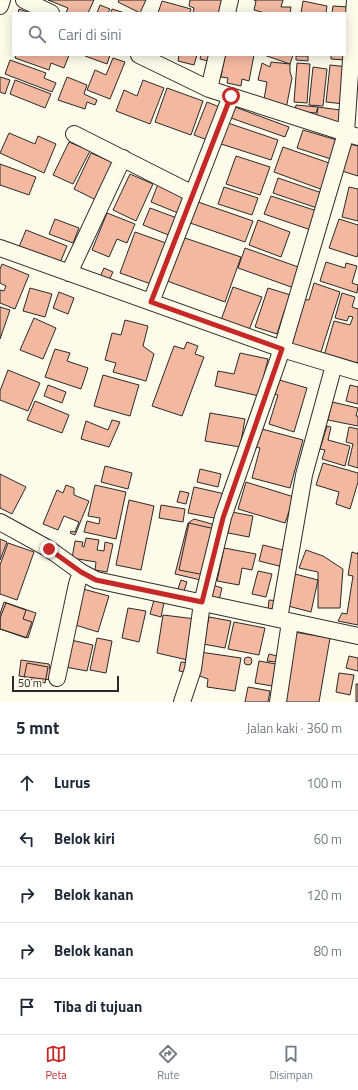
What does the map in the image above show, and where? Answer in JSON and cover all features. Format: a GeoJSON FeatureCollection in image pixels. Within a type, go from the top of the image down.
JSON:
{"type":"FeatureCollection","features":[{"type":"Feature","properties":{"kind":"street"},"geometry":{"type":"LineString","coordinates":[[0,6],[2,0]]}},
{"type":"Feature","properties":{"kind":"street"},"geometry":{"type":"LineString","coordinates":[[24,0],[49,12]]}},
{"type":"Feature","properties":{"kind":"street"},"geometry":{"type":"LineString","coordinates":[[227,12],[230,0]]}},
{"type":"Feature","properties":{"kind":"street"},"geometry":{"type":"LineString","coordinates":[[182,702],[193,669],[202,602],[223,518],[282,349],[352,135],[355,0]]}},
{"type":"Feature","properties":{"kind":"street"},"geometry":{"type":"LineString","coordinates":[[141,56],[209,89],[352,135]]}},
{"type":"Feature","properties":{"kind":"street"},"geometry":{"type":"LineString","coordinates":[[209,89],[217,56]]}},
{"type":"Feature","properties":{"kind":"street"},"geometry":{"type":"LineString","coordinates":[[151,302],[231,96]]}},
{"type":"Feature","properties":{"kind":"street"},"geometry":{"type":"LineString","coordinates":[[74,134],[193,194]]}},
{"type":"Feature","properties":{"kind":"street"},"geometry":{"type":"LineString","coordinates":[[69,273],[123,158]]}},
{"type":"Feature","properties":{"kind":"street"},"geometry":{"type":"LineString","coordinates":[[0,248],[282,349],[358,372]]}},
{"type":"Feature","properties":{"kind":"street"},"geometry":{"type":"LineString","coordinates":[[278,702],[284,620],[304,475],[334,365]]}},
{"type":"Feature","properties":{"kind":"street"},"geometry":{"type":"LineString","coordinates":[[0,522],[49,549],[81,572],[96,580],[358,636]]}},
{"type":"Feature","properties":{"kind":"street"},"geometry":{"type":"LineString","coordinates":[[57,678],[77,584],[81,572]]}},
{"type":"Feature","properties":{"kind":"building"},"geometry":{"type":"Polygon","coordinates":[[[48,0],[94,0],[88,12],[66,12],[68,8],[48,0]]]}},
{"type":"Feature","properties":{"kind":"building"},"geometry":{"type":"Polygon","coordinates":[[[119,0],[146,0],[140,12],[118,2],[119,0]]]}},
{"type":"Feature","properties":{"kind":"building"},"geometry":{"type":"Polygon","coordinates":[[[190,0],[225,1],[222,12],[193,12],[194,8],[189,6],[190,0]]]}},
{"type":"Feature","properties":{"kind":"building"},"geometry":{"type":"Polygon","coordinates":[[[254,0],[283,0],[281,7],[291,7],[290,12],[261,12],[254,10],[256,1],[254,0]]]}},
{"type":"Feature","properties":{"kind":"building"},"geometry":{"type":"Polygon","coordinates":[[[162,1],[191,9],[190,12],[158,12],[162,1]]]}},
{"type":"Feature","properties":{"kind":"building"},"geometry":{"type":"Polygon","coordinates":[[[303,1],[327,6],[326,12],[301,12],[303,1]]]}},
{"type":"Feature","properties":{"kind":"building"},"geometry":{"type":"Polygon","coordinates":[[[100,5],[110,9],[108,12],[97,12],[100,5]]]}},
{"type":"Feature","properties":{"kind":"building"},"geometry":{"type":"Polygon","coordinates":[[[333,6],[349,7],[347,24],[346,12],[332,12],[333,6]]]}},
{"type":"Feature","properties":{"kind":"building"},"geometry":{"type":"Polygon","coordinates":[[[19,9],[27,12],[18,12],[19,9]]]}},
{"type":"Feature","properties":{"kind":"building"},"geometry":{"type":"Polygon","coordinates":[[[112,9],[122,12],[111,12],[112,9]]]}},
{"type":"Feature","properties":{"kind":"building"},"geometry":{"type":"Polygon","coordinates":[[[16,56],[69,56],[64,68],[51,63],[49,70],[15,58],[16,56]]]}},
{"type":"Feature","properties":{"kind":"building"},"geometry":{"type":"Polygon","coordinates":[[[85,56],[110,56],[107,64],[85,56]]]}},
{"type":"Feature","properties":{"kind":"building"},"geometry":{"type":"Polygon","coordinates":[[[179,56],[197,56],[194,65],[178,61],[179,56]]]}},
{"type":"Feature","properties":{"kind":"building"},"geometry":{"type":"Polygon","coordinates":[[[201,56],[214,56],[212,62],[200,59],[201,56]]]}},
{"type":"Feature","properties":{"kind":"building"},"geometry":{"type":"Polygon","coordinates":[[[225,56],[254,56],[249,81],[242,79],[241,86],[227,83],[228,78],[221,77],[225,56]]]}},
{"type":"Feature","properties":{"kind":"building"},"geometry":{"type":"Polygon","coordinates":[[[267,56],[293,56],[290,64],[267,56]]]}},
{"type":"Feature","properties":{"kind":"building"},"geometry":{"type":"Polygon","coordinates":[[[296,56],[308,56],[308,61],[296,60],[296,56]]]}},
{"type":"Feature","properties":{"kind":"building"},"geometry":{"type":"Polygon","coordinates":[[[331,56],[345,56],[346,60],[331,59],[331,56]]]}},
{"type":"Feature","properties":{"kind":"building"},"geometry":{"type":"Polygon","coordinates":[[[113,58],[125,62],[110,99],[87,90],[95,70],[106,75],[113,58]]]}},
{"type":"Feature","properties":{"kind":"building"},"geometry":{"type":"Polygon","coordinates":[[[10,60],[46,73],[44,78],[56,83],[52,92],[5,74],[10,60]]]}},
{"type":"Feature","properties":{"kind":"building"},"geometry":{"type":"Polygon","coordinates":[[[271,62],[290,64],[292,78],[286,109],[263,105],[267,82],[258,80],[262,63],[270,67],[271,62]]]}},
{"type":"Feature","properties":{"kind":"building"},"geometry":{"type":"Polygon","coordinates":[[[297,63],[310,64],[307,103],[294,102],[297,63]]]}},
{"type":"Feature","properties":{"kind":"building"},"geometry":{"type":"Polygon","coordinates":[[[330,65],[348,67],[344,104],[326,102],[330,65]]]}},
{"type":"Feature","properties":{"kind":"building"},"geometry":{"type":"Polygon","coordinates":[[[313,67],[327,69],[323,106],[309,105],[313,67]]]}},
{"type":"Feature","properties":{"kind":"building"},"geometry":{"type":"Polygon","coordinates":[[[0,77],[10,80],[5,94],[0,92],[0,77]]]}},
{"type":"Feature","properties":{"kind":"building"},"geometry":{"type":"Polygon","coordinates":[[[67,77],[87,85],[84,94],[97,100],[95,105],[87,102],[85,109],[58,100],[67,77]]]}},
{"type":"Feature","properties":{"kind":"building"},"geometry":{"type":"Polygon","coordinates":[[[15,80],[51,94],[45,108],[10,94],[15,80]]]}},
{"type":"Feature","properties":{"kind":"building"},"geometry":{"type":"Polygon","coordinates":[[[143,80],[164,88],[150,124],[116,111],[124,90],[137,96],[143,80]]]}},
{"type":"Feature","properties":{"kind":"building"},"geometry":{"type":"Polygon","coordinates":[[[167,88],[203,101],[191,135],[155,122],[167,88]]]}},
{"type":"Feature","properties":{"kind":"building"},"geometry":{"type":"Polygon","coordinates":[[[207,102],[222,108],[210,141],[194,135],[207,102]]]}},
{"type":"Feature","properties":{"kind":"building"},"geometry":{"type":"Polygon","coordinates":[[[296,105],[318,107],[316,113],[295,111],[296,105]]]}},
{"type":"Feature","properties":{"kind":"building"},"geometry":{"type":"Polygon","coordinates":[[[235,107],[289,127],[285,137],[231,118],[235,107]]]}},
{"type":"Feature","properties":{"kind":"building"},"geometry":{"type":"Polygon","coordinates":[[[318,107],[340,110],[339,124],[316,121],[318,107]]]}},
{"type":"Feature","properties":{"kind":"building"},"geometry":{"type":"Polygon","coordinates":[[[225,122],[278,140],[271,160],[218,143],[225,122]]]}},
{"type":"Feature","properties":{"kind":"building"},"geometry":{"type":"Polygon","coordinates":[[[303,130],[340,141],[334,160],[297,148],[303,130]]]}},
{"type":"Feature","properties":{"kind":"building"},"geometry":{"type":"Polygon","coordinates":[[[9,133],[35,144],[38,136],[56,144],[44,173],[0,153],[9,133]]]}},
{"type":"Feature","properties":{"kind":"building"},"geometry":{"type":"Polygon","coordinates":[[[69,142],[90,151],[73,184],[53,175],[69,142]]]}},
{"type":"Feature","properties":{"kind":"building"},"geometry":{"type":"Polygon","coordinates":[[[349,144],[358,146],[358,176],[342,171],[349,144]]]}},
{"type":"Feature","properties":{"kind":"building"},"geometry":{"type":"Polygon","coordinates":[[[283,147],[332,164],[323,190],[274,172],[283,147]]]}},
{"type":"Feature","properties":{"kind":"building"},"geometry":{"type":"Polygon","coordinates":[[[91,153],[116,164],[98,201],[74,189],[91,153]]]}},
{"type":"Feature","properties":{"kind":"building"},"geometry":{"type":"Polygon","coordinates":[[[236,156],[270,167],[260,195],[226,184],[236,156]]]}},
{"type":"Feature","properties":{"kind":"building"},"geometry":{"type":"Polygon","coordinates":[[[0,164],[36,177],[29,195],[0,185],[0,164]]]}},
{"type":"Feature","properties":{"kind":"building"},"geometry":{"type":"Polygon","coordinates":[[[130,174],[153,184],[136,221],[113,210],[130,174]]]}},
{"type":"Feature","properties":{"kind":"building"},"geometry":{"type":"Polygon","coordinates":[[[278,178],[322,193],[317,208],[273,193],[278,178]]]}},
{"type":"Feature","properties":{"kind":"building"},"geometry":{"type":"Polygon","coordinates":[[[158,184],[185,195],[178,213],[151,202],[158,184]]]}},
{"type":"Feature","properties":{"kind":"building"},"geometry":{"type":"Polygon","coordinates":[[[224,187],[258,198],[252,215],[218,204],[224,187]]]}},
{"type":"Feature","properties":{"kind":"building"},"geometry":{"type":"Polygon","coordinates":[[[349,187],[358,189],[358,221],[342,217],[349,187]]]}},
{"type":"Feature","properties":{"kind":"building"},"geometry":{"type":"Polygon","coordinates":[[[271,196],[320,212],[314,231],[264,214],[271,196]]]}},
{"type":"Feature","properties":{"kind":"building"},"geometry":{"type":"Polygon","coordinates":[[[198,202],[253,221],[245,242],[190,223],[198,202]]]}},
{"type":"Feature","properties":{"kind":"building"},"geometry":{"type":"Polygon","coordinates":[[[150,208],[177,218],[171,236],[143,225],[150,208]]]}},
{"type":"Feature","properties":{"kind":"building"},"geometry":{"type":"Polygon","coordinates":[[[107,213],[135,224],[127,243],[117,239],[109,257],[92,250],[107,213]]]}},
{"type":"Feature","properties":{"kind":"building"},"geometry":{"type":"Polygon","coordinates":[[[55,219],[79,228],[73,243],[49,234],[55,219]]]}},
{"type":"Feature","properties":{"kind":"building"},"geometry":{"type":"Polygon","coordinates":[[[339,219],[358,225],[357,257],[329,248],[339,219]]]}},
{"type":"Feature","properties":{"kind":"building"},"geometry":{"type":"Polygon","coordinates":[[[258,220],[290,232],[281,257],[249,245],[258,220]]]}},
{"type":"Feature","properties":{"kind":"building"},"geometry":{"type":"Polygon","coordinates":[[[26,230],[67,246],[60,263],[19,247],[26,230]]]}},
{"type":"Feature","properties":{"kind":"building"},"geometry":{"type":"Polygon","coordinates":[[[135,232],[166,243],[151,284],[120,273],[135,232]]]}},
{"type":"Feature","properties":{"kind":"building"},"geometry":{"type":"Polygon","coordinates":[[[182,237],[241,257],[225,302],[167,281],[182,237]]]}},
{"type":"Feature","properties":{"kind":"building"},"geometry":{"type":"Polygon","coordinates":[[[245,248],[301,268],[294,288],[238,268],[245,248]]]}},
{"type":"Feature","properties":{"kind":"building"},"geometry":{"type":"Polygon","coordinates":[[[326,262],[345,268],[346,263],[357,266],[352,283],[358,285],[357,293],[320,281],[326,262]]]}},
{"type":"Feature","properties":{"kind":"building"},"geometry":{"type":"Polygon","coordinates":[[[2,264],[29,275],[15,309],[0,303],[0,290],[4,291],[6,286],[0,283],[0,269],[2,264]]]}},
{"type":"Feature","properties":{"kind":"building"},"geometry":{"type":"Polygon","coordinates":[[[104,268],[113,272],[109,280],[100,277],[104,268]]]}},
{"type":"Feature","properties":{"kind":"building"},"geometry":{"type":"Polygon","coordinates":[[[314,283],[340,292],[320,355],[286,345],[300,299],[309,300],[314,283]]]}},
{"type":"Feature","properties":{"kind":"building"},"geometry":{"type":"Polygon","coordinates":[[[233,287],[262,297],[249,330],[221,320],[233,287]]]}},
{"type":"Feature","properties":{"kind":"building"},"geometry":{"type":"Polygon","coordinates":[[[30,288],[52,294],[45,317],[23,311],[30,288]]]}},
{"type":"Feature","properties":{"kind":"building"},"geometry":{"type":"Polygon","coordinates":[[[268,288],[294,296],[289,310],[285,309],[277,334],[255,327],[268,288]]]}},
{"type":"Feature","properties":{"kind":"building"},"geometry":{"type":"Polygon","coordinates":[[[59,292],[74,298],[68,314],[53,308],[59,292]]]}},
{"type":"Feature","properties":{"kind":"building"},"geometry":{"type":"Polygon","coordinates":[[[342,293],[355,297],[352,307],[358,309],[357,365],[324,356],[334,321],[350,325],[353,317],[349,316],[347,321],[335,318],[342,293]]]}},
{"type":"Feature","properties":{"kind":"building"},"geometry":{"type":"Polygon","coordinates":[[[0,307],[10,310],[0,339],[0,307]]]}},
{"type":"Feature","properties":{"kind":"building"},"geometry":{"type":"Polygon","coordinates":[[[34,318],[56,328],[43,359],[20,350],[34,318]]]}},
{"type":"Feature","properties":{"kind":"building"},"geometry":{"type":"Polygon","coordinates":[[[125,320],[148,326],[143,346],[154,354],[146,381],[113,372],[116,363],[105,360],[112,333],[121,335],[125,320]]]}},
{"type":"Feature","properties":{"kind":"building"},"geometry":{"type":"Polygon","coordinates":[[[187,342],[198,346],[195,354],[204,357],[182,416],[152,406],[174,346],[184,349],[187,342]]]}},
{"type":"Feature","properties":{"kind":"building"},"geometry":{"type":"Polygon","coordinates":[[[55,349],[70,353],[67,361],[88,368],[81,389],[45,377],[55,349]]]}},
{"type":"Feature","properties":{"kind":"building"},"geometry":{"type":"Polygon","coordinates":[[[240,353],[268,359],[259,396],[215,386],[218,371],[234,374],[240,353]]]}},
{"type":"Feature","properties":{"kind":"building"},"geometry":{"type":"Polygon","coordinates":[[[8,370],[40,383],[28,411],[0,400],[0,391],[8,370]]]}},
{"type":"Feature","properties":{"kind":"building"},"geometry":{"type":"Polygon","coordinates":[[[103,375],[139,385],[130,416],[94,406],[103,375]]]}},
{"type":"Feature","properties":{"kind":"building"},"geometry":{"type":"Polygon","coordinates":[[[276,379],[307,388],[294,432],[269,424],[278,395],[272,394],[276,379]]]}},
{"type":"Feature","properties":{"kind":"building"},"geometry":{"type":"Polygon","coordinates":[[[48,385],[66,392],[62,403],[44,396],[48,385]]]}},
{"type":"Feature","properties":{"kind":"building"},"geometry":{"type":"Polygon","coordinates":[[[350,385],[358,387],[358,404],[346,401],[350,385]]]}},
{"type":"Feature","properties":{"kind":"building"},"geometry":{"type":"Polygon","coordinates":[[[35,401],[69,415],[62,433],[27,420],[35,401]]]}},
{"type":"Feature","properties":{"kind":"building"},"geometry":{"type":"Polygon","coordinates":[[[332,402],[358,408],[356,416],[358,416],[358,426],[328,420],[332,402]]]}},
{"type":"Feature","properties":{"kind":"building"},"geometry":{"type":"Polygon","coordinates":[[[210,413],[245,419],[240,447],[205,441],[210,413]]]}},
{"type":"Feature","properties":{"kind":"building"},"geometry":{"type":"Polygon","coordinates":[[[112,420],[120,422],[109,447],[81,439],[86,421],[108,430],[112,420]]]}},
{"type":"Feature","properties":{"kind":"building"},"geometry":{"type":"Polygon","coordinates":[[[327,426],[331,427],[328,440],[350,446],[345,466],[322,459],[325,450],[320,449],[327,426]]]}},
{"type":"Feature","properties":{"kind":"building"},"geometry":{"type":"Polygon","coordinates":[[[349,427],[358,429],[358,468],[348,465],[353,444],[346,442],[349,427]]]}},
{"type":"Feature","properties":{"kind":"building"},"geometry":{"type":"Polygon","coordinates":[[[258,428],[303,440],[290,488],[252,478],[260,448],[253,446],[258,428]]]}},
{"type":"Feature","properties":{"kind":"building"},"geometry":{"type":"Polygon","coordinates":[[[323,463],[358,473],[358,482],[350,509],[336,504],[339,492],[316,485],[323,463]]]}},
{"type":"Feature","properties":{"kind":"building"},"geometry":{"type":"Polygon","coordinates":[[[105,466],[132,473],[128,489],[101,482],[105,466]]]}},
{"type":"Feature","properties":{"kind":"building"},"geometry":{"type":"Polygon","coordinates":[[[200,469],[221,474],[218,487],[197,482],[200,469]]]}},
{"type":"Feature","properties":{"kind":"building"},"geometry":{"type":"Polygon","coordinates":[[[0,474],[26,487],[12,514],[0,508],[0,474]]]}},
{"type":"Feature","properties":{"kind":"building"},"geometry":{"type":"Polygon","coordinates":[[[246,482],[294,497],[285,523],[238,509],[246,482]]]}},
{"type":"Feature","properties":{"kind":"building"},"geometry":{"type":"Polygon","coordinates":[[[66,485],[74,488],[74,495],[89,501],[75,535],[70,533],[71,531],[75,532],[79,522],[64,516],[58,530],[43,524],[57,490],[63,493],[66,485]]]}},
{"type":"Feature","properties":{"kind":"building"},"geometry":{"type":"Polygon","coordinates":[[[95,485],[126,492],[116,539],[84,532],[87,521],[99,524],[100,518],[88,516],[95,485]]]}},
{"type":"Feature","properties":{"kind":"building"},"geometry":{"type":"Polygon","coordinates":[[[194,487],[225,494],[219,519],[188,513],[194,487]]]}},
{"type":"Feature","properties":{"kind":"building"},"geometry":{"type":"Polygon","coordinates":[[[180,491],[189,493],[186,504],[177,502],[180,491]]]}},
{"type":"Feature","properties":{"kind":"building"},"geometry":{"type":"Polygon","coordinates":[[[129,500],[154,506],[141,570],[116,565],[129,500]]]}},
{"type":"Feature","properties":{"kind":"building"},"geometry":{"type":"Polygon","coordinates":[[[161,505],[185,509],[183,522],[159,518],[161,505]]]}},
{"type":"Feature","properties":{"kind":"building"},"geometry":{"type":"Polygon","coordinates":[[[232,512],[253,516],[249,537],[228,533],[232,512]]]}},
{"type":"Feature","properties":{"kind":"building"},"geometry":{"type":"Polygon","coordinates":[[[194,519],[212,524],[217,531],[205,581],[175,574],[188,523],[194,519]]]}},
{"type":"Feature","properties":{"kind":"building"},"geometry":{"type":"Polygon","coordinates":[[[189,523],[215,529],[205,575],[179,570],[189,523]]]}},
{"type":"Feature","properties":{"kind":"building"},"geometry":{"type":"Polygon","coordinates":[[[86,538],[99,540],[97,550],[104,551],[105,542],[113,544],[107,572],[95,570],[96,562],[72,558],[75,541],[83,542],[82,546],[84,547],[86,538]]]}},
{"type":"Feature","properties":{"kind":"building"},"geometry":{"type":"Polygon","coordinates":[[[0,539],[7,542],[0,560],[0,539]]]}},
{"type":"Feature","properties":{"kind":"building"},"geometry":{"type":"Polygon","coordinates":[[[8,543],[34,552],[17,600],[0,594],[0,565],[8,543]]]}},
{"type":"Feature","properties":{"kind":"building"},"geometry":{"type":"Polygon","coordinates":[[[263,545],[287,551],[283,567],[259,561],[263,545]]]}},
{"type":"Feature","properties":{"kind":"building"},"geometry":{"type":"Polygon","coordinates":[[[224,548],[256,554],[252,570],[242,568],[239,585],[217,581],[224,548]]]}},
{"type":"Feature","properties":{"kind":"building"},"geometry":{"type":"Polygon","coordinates":[[[306,550],[323,556],[343,569],[340,608],[318,608],[318,572],[299,568],[306,550]]]}},
{"type":"Feature","properties":{"kind":"building"},"geometry":{"type":"Polygon","coordinates":[[[352,552],[358,554],[358,625],[338,621],[342,613],[347,614],[353,576],[348,575],[352,552]]]}},
{"type":"Feature","properties":{"kind":"building"},"geometry":{"type":"Polygon","coordinates":[[[258,571],[272,574],[266,597],[252,594],[258,571]]]}},
{"type":"Feature","properties":{"kind":"building"},"geometry":{"type":"Polygon","coordinates":[[[295,574],[318,580],[311,612],[288,606],[295,574]]]}},
{"type":"Feature","properties":{"kind":"building"},"geometry":{"type":"Polygon","coordinates":[[[181,580],[187,582],[184,591],[178,589],[181,580]]]}},
{"type":"Feature","properties":{"kind":"building"},"geometry":{"type":"Polygon","coordinates":[[[213,585],[222,588],[219,600],[209,598],[213,585]]]}},
{"type":"Feature","properties":{"kind":"building"},"geometry":{"type":"Polygon","coordinates":[[[83,589],[109,596],[98,632],[72,624],[83,589]]]}},
{"type":"Feature","properties":{"kind":"building"},"geometry":{"type":"Polygon","coordinates":[[[154,600],[164,603],[161,617],[150,614],[154,600]]]}},
{"type":"Feature","properties":{"kind":"building"},"geometry":{"type":"Polygon","coordinates":[[[269,600],[278,601],[276,612],[268,610],[269,600]]]}},
{"type":"Feature","properties":{"kind":"building"},"geometry":{"type":"Polygon","coordinates":[[[4,602],[36,613],[28,638],[0,629],[0,614],[4,602]]]}},
{"type":"Feature","properties":{"kind":"building"},"geometry":{"type":"Polygon","coordinates":[[[6,603],[26,610],[23,619],[32,622],[26,638],[0,629],[0,618],[6,603]]]}},
{"type":"Feature","properties":{"kind":"building"},"geometry":{"type":"Polygon","coordinates":[[[128,608],[146,611],[139,642],[122,638],[128,608]]]}},
{"type":"Feature","properties":{"kind":"building"},"geometry":{"type":"Polygon","coordinates":[[[163,615],[196,619],[192,661],[157,653],[163,615]]]}},
{"type":"Feature","properties":{"kind":"building"},"geometry":{"type":"Polygon","coordinates":[[[209,617],[231,621],[225,648],[203,644],[209,617]]]}},
{"type":"Feature","properties":{"kind":"building"},"geometry":{"type":"Polygon","coordinates":[[[234,622],[265,628],[259,655],[228,649],[234,622]]]}},
{"type":"Feature","properties":{"kind":"building"},"geometry":{"type":"Polygon","coordinates":[[[294,632],[330,638],[319,702],[283,702],[294,632]]]}},
{"type":"Feature","properties":{"kind":"building"},"geometry":{"type":"Polygon","coordinates":[[[97,638],[112,641],[106,673],[90,670],[97,638]]]}},
{"type":"Feature","properties":{"kind":"building"},"geometry":{"type":"Polygon","coordinates":[[[71,640],[93,645],[87,671],[65,667],[71,640]]]}},
{"type":"Feature","properties":{"kind":"building"},"geometry":{"type":"Polygon","coordinates":[[[200,652],[241,658],[235,691],[207,687],[208,679],[197,675],[200,652]]]}},
{"type":"Feature","properties":{"kind":"building"},"geometry":{"type":"Polygon","coordinates":[[[269,654],[277,656],[276,662],[267,661],[269,654]]]}},
{"type":"Feature","properties":{"kind":"building"},"geometry":{"type":"Polygon","coordinates":[[[349,656],[358,658],[358,671],[346,668],[349,656]]]}},
{"type":"Feature","properties":{"kind":"building"},"geometry":{"type":"Polygon","coordinates":[[[248,657],[251,658],[251,664],[248,665],[245,664],[244,661],[245,658],[248,657]]]}},
{"type":"Feature","properties":{"kind":"building"},"geometry":{"type":"Polygon","coordinates":[[[21,660],[49,664],[52,680],[19,676],[21,660]]]}},
{"type":"Feature","properties":{"kind":"building"},"geometry":{"type":"Polygon","coordinates":[[[259,661],[276,664],[272,686],[255,683],[259,661]]]}},
{"type":"Feature","properties":{"kind":"building"},"geometry":{"type":"Polygon","coordinates":[[[181,662],[191,663],[190,673],[179,671],[181,662]]]}},
{"type":"Feature","properties":{"kind":"building"},"geometry":{"type":"Polygon","coordinates":[[[27,663],[48,667],[45,683],[24,678],[27,663]]]}},
{"type":"Feature","properties":{"kind":"building"},"geometry":{"type":"Polygon","coordinates":[[[339,673],[354,675],[350,695],[336,692],[339,673]]]}},
{"type":"Feature","properties":{"kind":"building"},"geometry":{"type":"Polygon","coordinates":[[[356,684],[358,684],[358,702],[356,702],[356,684]]]}},
{"type":"Feature","properties":{"kind":"building"},"geometry":{"type":"Polygon","coordinates":[[[248,687],[270,691],[268,702],[245,702],[248,687]]]}},
{"type":"Feature","properties":{"kind":"route"},"geometry":{"type":"LineString","coordinates":[[49,549],[81,572],[96,580],[202,602],[223,518],[282,349],[151,302],[231,96]]}}]}
